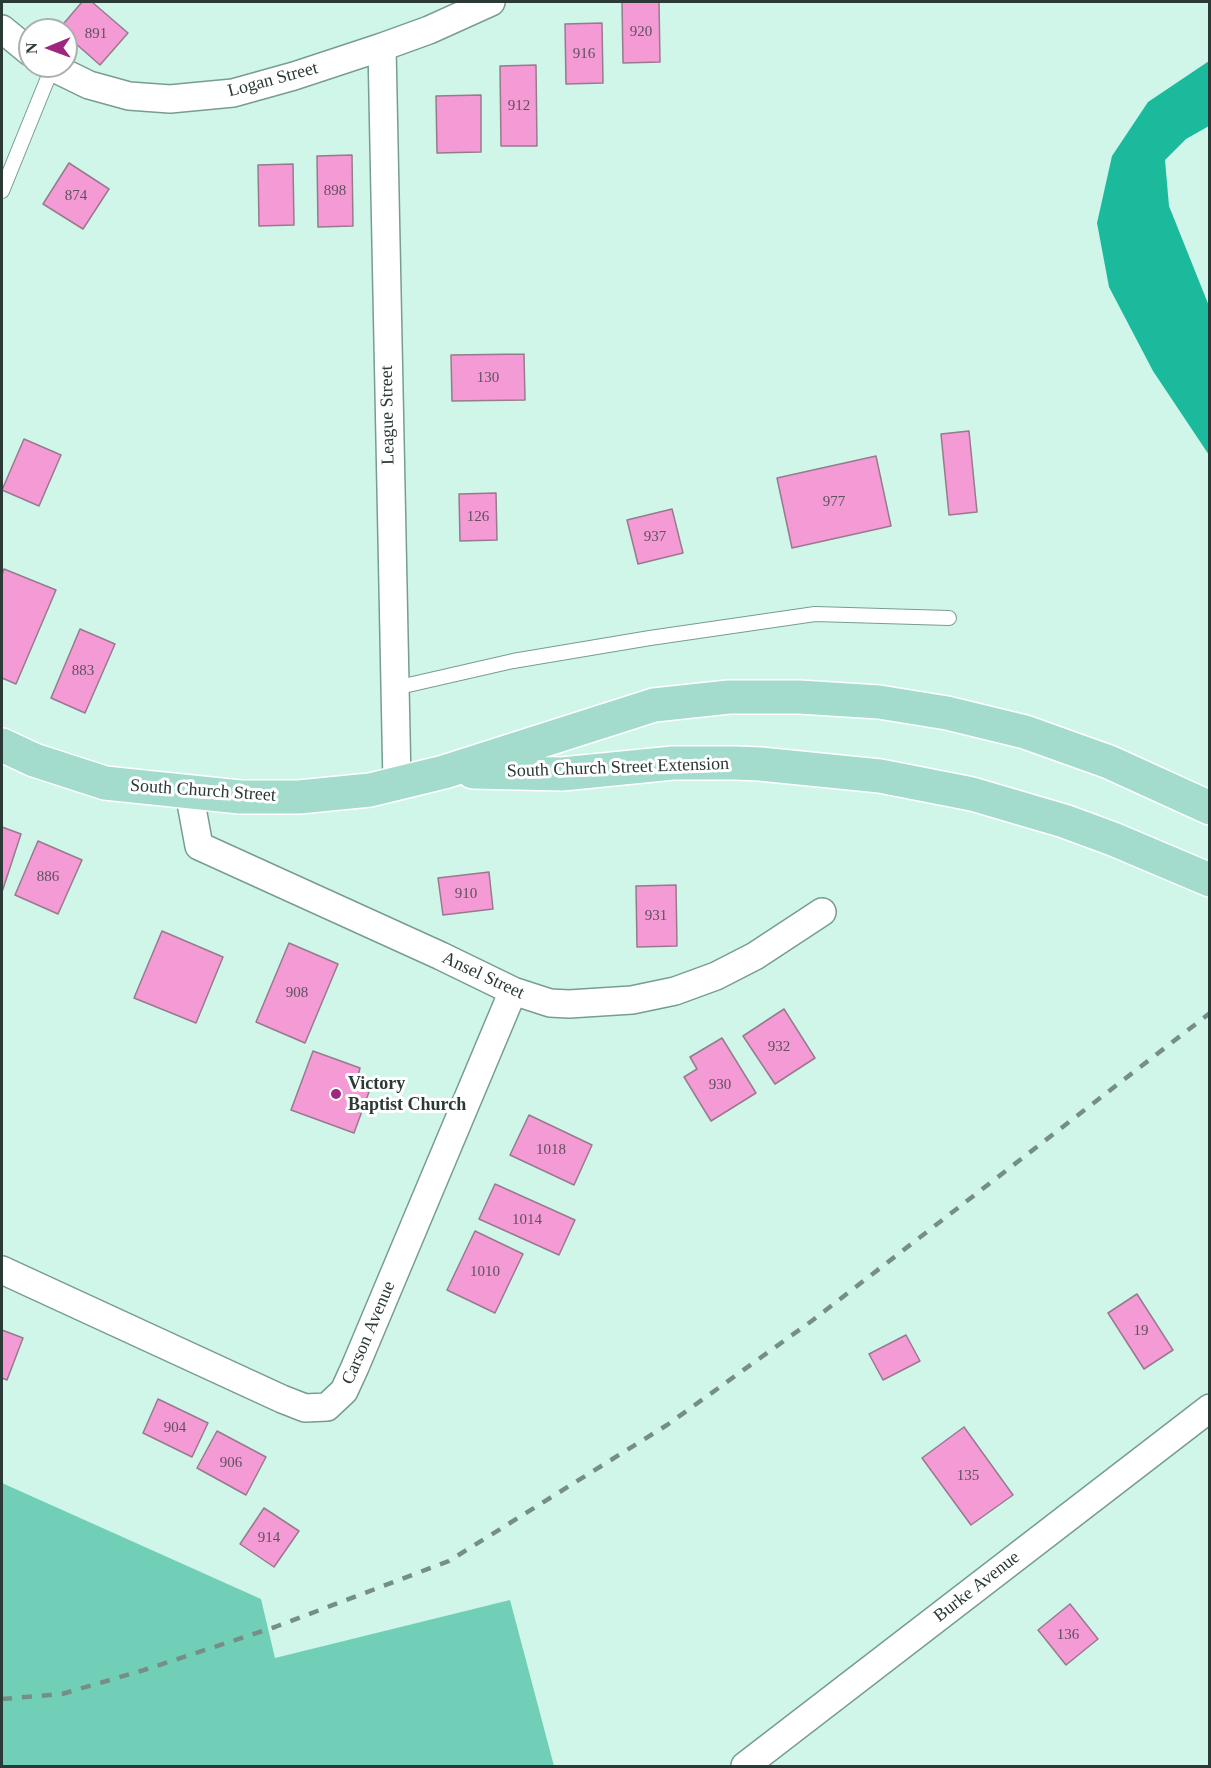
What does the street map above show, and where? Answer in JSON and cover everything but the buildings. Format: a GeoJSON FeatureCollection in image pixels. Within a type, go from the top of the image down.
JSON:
{"type":"FeatureCollection","features":[{"type":"Feature","properties":{"kind":"main road","name":"South Church Street Extension"},"geometry":{"type":"LineString","coordinates":[[444,772],[654,705],[729,698],[799,697],[879,702],[947,713],[1025,732],[1109,762],[1209,808]]}},
{"type":"Feature","properties":{"kind":"main road","name":"South Church Street"},"geometry":{"type":"LineString","coordinates":[[2,746],[34,760],[105,783],[240,797],[299,797],[370,790],[444,772]]}},
{"type":"Feature","properties":{"kind":"main road","name":"South Church Street Extension"},"geometry":{"type":"LineString","coordinates":[[444,772],[562,774],[673,763],[735,763],[880,776],[972,794],[1064,821],[1209,880]]}},
{"type":"Feature","properties":{"kind":"street","name":"Logan Street"},"geometry":{"type":"LineString","coordinates":[[74,78],[89,85],[129,96],[170,99],[233,93],[382,47],[429,30],[491,2]]}},
{"type":"Feature","properties":{"kind":"street"},"geometry":{"type":"LineString","coordinates":[[2,30],[18,43]]}},
{"type":"Feature","properties":{"kind":"street","name":"League Street"},"geometry":{"type":"LineString","coordinates":[[382,47],[397,783]]}},
{"type":"Feature","properties":{"kind":"street","name":"Ansel Street"},"geometry":{"type":"LineString","coordinates":[[189,792],[199,846],[513,991],[550,1003],[632,1000],[675,991],[716,976],[755,956],[822,912]]}},
{"type":"Feature","properties":{"kind":"street","name":"Carson Avenue"},"geometry":{"type":"LineString","coordinates":[[2,1270],[282,1399],[305,1408],[327,1407],[344,1391],[355,1367],[513,991]]}},
{"type":"Feature","properties":{"kind":"street","name":"Burke Avenue"},"geometry":{"type":"LineString","coordinates":[[745,1767],[1209,1408]]}},
{"type":"Feature","properties":{"kind":"lane"},"geometry":{"type":"LineString","coordinates":[[2,191],[47,78]]}},
{"type":"Feature","properties":{"kind":"lane"},"geometry":{"type":"LineString","coordinates":[[394,688],[513,661],[815,614],[949,618]]}},
{"type":"Feature","properties":{"kind":"shaded area"},"geometry":{"type":"Polygon","coordinates":[[[1209,61],[1209,126],[1186,139],[1165,160],[1169,206],[1209,306],[1209,455],[1153,371],[1109,287],[1097,223],[1112,156],[1148,102],[1209,61]]]}},
{"type":"Feature","properties":{"kind":"shaded area"},"geometry":{"type":"Polygon","coordinates":[[[2,1483],[261,1599],[275,1658],[510,1600],[554,1766],[2,1766],[2,1483]]]}},
{"type":"Feature","properties":{"kind":"railway"},"geometry":{"type":"LineString","coordinates":[[2,1699],[62,1694],[144,1670],[275,1627],[449,1561],[667,1425],[813,1320],[1210,1013]]}},
{"type":"Feature","properties":{"kind":"place","name":"Victory Baptist Church"},"geometry":{"type":"Point","coordinates":[336,1094]}}]}
